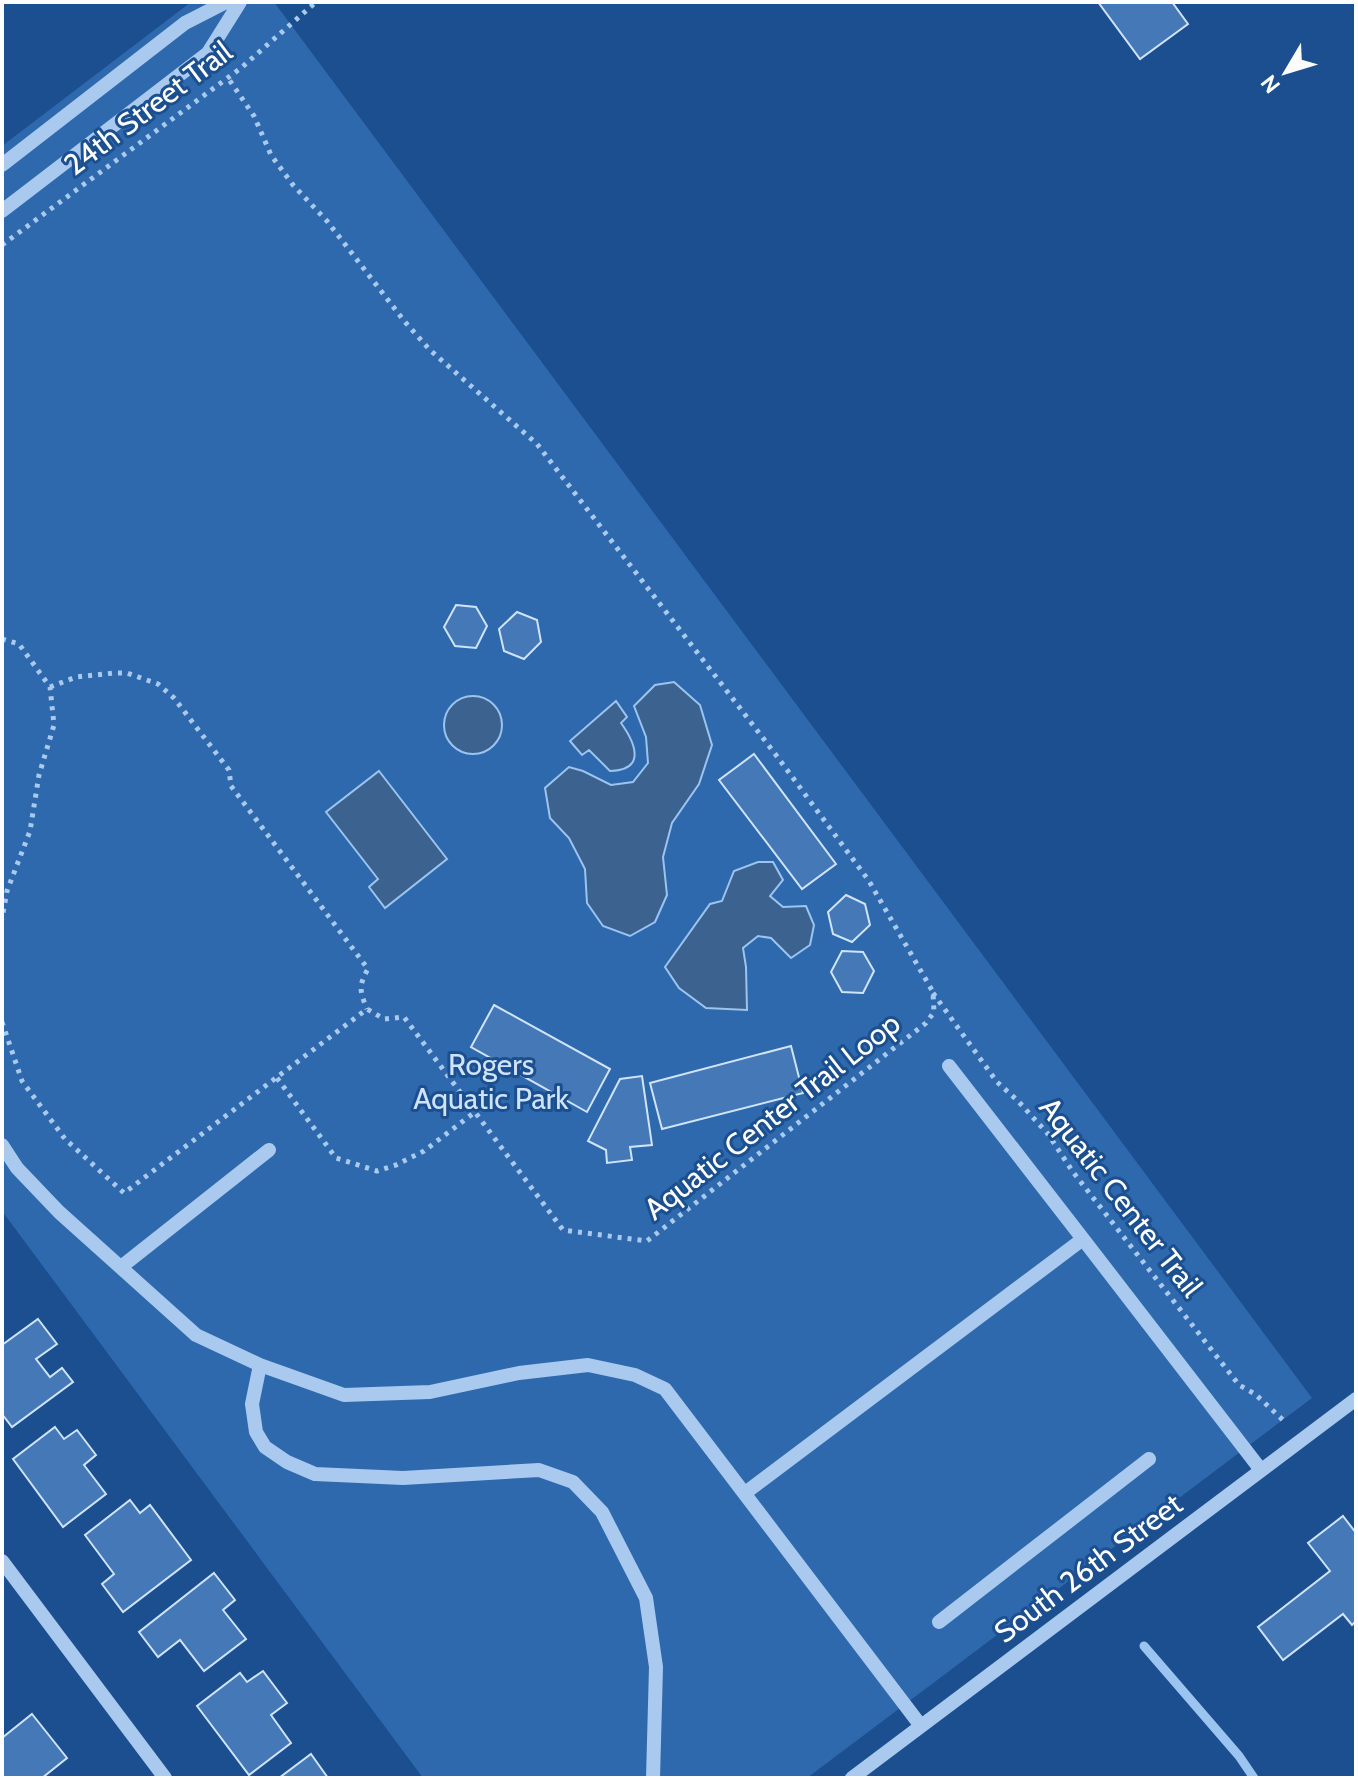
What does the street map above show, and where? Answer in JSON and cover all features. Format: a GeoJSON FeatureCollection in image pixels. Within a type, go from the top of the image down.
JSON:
{"type":"FeatureCollection","features":[{"type":"Feature","properties":{"kind":"street"},"geometry":{"type":"LineString","coordinates":[[2,165],[185,23],[226,2]]}},
{"type":"Feature","properties":{"kind":"street"},"geometry":{"type":"LineString","coordinates":[[2,211],[208,53],[240,2]]}},
{"type":"Feature","properties":{"kind":"street"},"geometry":{"type":"LineString","coordinates":[[949,1066],[1261,1470]]}},
{"type":"Feature","properties":{"kind":"street"},"geometry":{"type":"LineString","coordinates":[[2,1145],[17,1168],[59,1212],[196,1335],[260,1365],[344,1395],[430,1392],[519,1373],[588,1365],[635,1375],[665,1389],[921,1726]]}},
{"type":"Feature","properties":{"kind":"street"},"geometry":{"type":"LineString","coordinates":[[121,1267],[269,1150]]}},
{"type":"Feature","properties":{"kind":"street"},"geometry":{"type":"LineString","coordinates":[[745,1493],[1083,1239]]}},
{"type":"Feature","properties":{"kind":"street"},"geometry":{"type":"LineString","coordinates":[[260,1365],[252,1404],[256,1432],[265,1447],[287,1462],[315,1474],[403,1478],[539,1470],[573,1482],[602,1512],[646,1598],[656,1667],[653,1778]]}},
{"type":"Feature","properties":{"kind":"street","name":"South 26th Street"},"geometry":{"type":"LineString","coordinates":[[852,1778],[1356,1399]]}},
{"type":"Feature","properties":{"kind":"street"},"geometry":{"type":"LineString","coordinates":[[939,1622],[1149,1459]]}},
{"type":"Feature","properties":{"kind":"street"},"geometry":{"type":"LineString","coordinates":[[2,1561],[165,1778]]}},
{"type":"Feature","properties":{"kind":"path","name":"24th Street Trail"},"geometry":{"type":"LineString","coordinates":[[2,245],[228,78],[316,2]]}},
{"type":"Feature","properties":{"kind":"path"},"geometry":{"type":"LineString","coordinates":[[228,78],[254,116],[271,155],[405,322],[430,350],[537,444],[869,881],[933,992]]}},
{"type":"Feature","properties":{"kind":"path"},"geometry":{"type":"LineString","coordinates":[[2,639],[19,644],[50,687],[54,725],[39,775],[30,831],[7,891],[2,919]]}},
{"type":"Feature","properties":{"kind":"path"},"geometry":{"type":"LineString","coordinates":[[2,1022],[22,1081],[65,1139],[124,1193],[367,1009],[361,992],[368,969],[231,786],[229,770],[174,698],[158,684],[127,673],[76,677],[50,687]]}},
{"type":"Feature","properties":{"kind":"path","name":"Aquatic Center Trail Loop"},"geometry":{"type":"LineString","coordinates":[[367,1009],[384,1019],[404,1017],[563,1230],[647,1241],[926,1023],[934,1012],[933,992]]}},
{"type":"Feature","properties":{"kind":"path","name":"Aquatic Center Trail"},"geometry":{"type":"LineString","coordinates":[[933,992],[997,1082],[1048,1134],[1073,1172],[1239,1385],[1255,1394],[1283,1420]]}},
{"type":"Feature","properties":{"kind":"path"},"geometry":{"type":"LineString","coordinates":[[277,1078],[336,1158],[377,1171],[424,1151],[475,1112]]}},
{"type":"Feature","properties":{"kind":"green space","name":"Rogers Aquatic Park"},"geometry":{"type":"Polygon","coordinates":[[[191,2],[274,2],[1312,1398],[807,1778],[423,1778],[2,1211],[2,146],[191,2]]]}},
{"type":"Feature","properties":{"kind":"shaded area"},"geometry":{"type":"Polygon","coordinates":[[[674,682],[700,705],[712,745],[699,784],[672,823],[663,857],[667,895],[655,922],[630,936],[603,926],[587,903],[585,869],[569,838],[550,818],[545,788],[569,767],[611,785],[633,782],[648,763],[646,737],[634,706],[655,685],[674,682]]]}},
{"type":"Feature","properties":{"kind":"shaded area"},"geometry":{"type":"Polygon","coordinates":[[[473,696],[494,704],[502,725],[494,746],[473,754],[452,746],[444,725],[452,704],[473,696]]]}},
{"type":"Feature","properties":{"kind":"shaded area"},"geometry":{"type":"Polygon","coordinates":[[[616,701],[627,717],[621,723],[631,739],[635,754],[629,766],[610,771],[589,750],[582,755],[570,741],[616,701]]]}},
{"type":"Feature","properties":{"kind":"shaded area"},"geometry":{"type":"Polygon","coordinates":[[[379,771],[447,859],[385,908],[369,887],[378,879],[326,812],[379,771]]]}},
{"type":"Feature","properties":{"kind":"shaded area"},"geometry":{"type":"Polygon","coordinates":[[[758,862],[773,862],[783,880],[770,896],[783,907],[806,906],[814,925],[810,945],[791,958],[771,938],[758,936],[743,948],[747,1010],[706,1008],[679,988],[665,967],[710,904],[722,901],[734,871],[758,862]]]}},
{"type":"Feature","properties":{"kind":"building"},"geometry":{"type":"Polygon","coordinates":[[[1098,2],[1172,2],[1188,24],[1140,59],[1098,2]]]}},
{"type":"Feature","properties":{"kind":"building"},"geometry":{"type":"Polygon","coordinates":[[[456,605],[476,607],[487,626],[476,648],[455,646],[444,627],[456,605]]]}},
{"type":"Feature","properties":{"kind":"building"},"geometry":{"type":"Polygon","coordinates":[[[517,612],[537,620],[541,642],[524,659],[504,651],[499,629],[517,612]]]}},
{"type":"Feature","properties":{"kind":"building"},"geometry":{"type":"Polygon","coordinates":[[[754,754],[836,864],[802,889],[719,780],[754,754]]]}},
{"type":"Feature","properties":{"kind":"building"},"geometry":{"type":"Polygon","coordinates":[[[846,895],[865,904],[870,925],[852,942],[833,934],[828,912],[846,895]]]}},
{"type":"Feature","properties":{"kind":"building"},"geometry":{"type":"Polygon","coordinates":[[[842,951],[863,952],[874,971],[863,993],[842,992],[831,972],[842,951]]]}},
{"type":"Feature","properties":{"kind":"building"},"geometry":{"type":"Polygon","coordinates":[[[494,1005],[610,1069],[587,1112],[471,1047],[494,1005]]]}},
{"type":"Feature","properties":{"kind":"building"},"geometry":{"type":"Polygon","coordinates":[[[791,1046],[803,1093],[662,1129],[650,1083],[791,1046]]]}},
{"type":"Feature","properties":{"kind":"building"},"geometry":{"type":"Polygon","coordinates":[[[642,1076],[652,1145],[630,1147],[632,1160],[607,1163],[606,1150],[588,1141],[620,1079],[642,1076]]]}},
{"type":"Feature","properties":{"kind":"building"},"geometry":{"type":"Polygon","coordinates":[[[38,1319],[57,1344],[36,1359],[50,1377],[62,1368],[73,1382],[12,1427],[2,1414],[2,1345],[38,1319]]]}},
{"type":"Feature","properties":{"kind":"building"},"geometry":{"type":"Polygon","coordinates":[[[55,1427],[64,1439],[77,1430],[96,1455],[84,1465],[106,1494],[63,1527],[13,1459],[55,1427]]]}},
{"type":"Feature","properties":{"kind":"building"},"geometry":{"type":"Polygon","coordinates":[[[130,1500],[140,1513],[150,1505],[191,1560],[123,1612],[102,1584],[114,1574],[85,1535],[130,1500]]]}},
{"type":"Feature","properties":{"kind":"building"},"geometry":{"type":"Polygon","coordinates":[[[1343,1516],[1356,1533],[1356,1621],[1352,1625],[1343,1614],[1283,1660],[1258,1627],[1330,1571],[1308,1543],[1343,1516]]]}},
{"type":"Feature","properties":{"kind":"building"},"geometry":{"type":"Polygon","coordinates":[[[214,1573],[235,1600],[223,1610],[246,1639],[204,1671],[180,1640],[158,1657],[139,1632],[214,1573]]]}},
{"type":"Feature","properties":{"kind":"building"},"geometry":{"type":"Polygon","coordinates":[[[263,1671],[287,1703],[271,1715],[291,1743],[249,1775],[197,1706],[240,1673],[247,1682],[263,1671]]]}},
{"type":"Feature","properties":{"kind":"building"},"geometry":{"type":"Polygon","coordinates":[[[32,1714],[67,1758],[42,1778],[2,1778],[2,1738],[32,1714]]]}},
{"type":"Feature","properties":{"kind":"building"},"geometry":{"type":"Polygon","coordinates":[[[311,1754],[328,1778],[279,1778],[311,1754]]]}},
{"type":"Feature","properties":{"kind":"waterway"},"geometry":{"type":"LineString","coordinates":[[1144,1646],[1239,1756],[1254,1778]]}}]}
